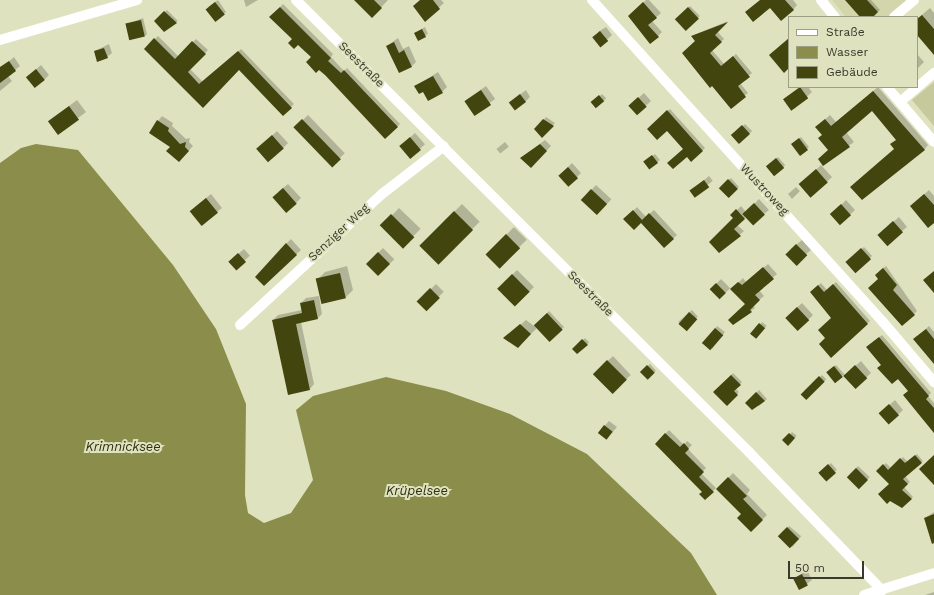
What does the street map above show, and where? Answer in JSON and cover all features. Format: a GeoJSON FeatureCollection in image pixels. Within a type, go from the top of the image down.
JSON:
{"type":"FeatureCollection","features":[{"type":"Feature","properties":{"kind":"street"},"geometry":{"type":"LineString","coordinates":[[0,40],[137,0]]}},
{"type":"Feature","properties":{"kind":"street","name":"Seestraße"},"geometry":{"type":"LineString","coordinates":[[296,0],[749,452],[882,590]]}},
{"type":"Feature","properties":{"kind":"street","name":"Wustroweg"},"geometry":{"type":"LineString","coordinates":[[592,0],[887,326],[934,382]]}},
{"type":"Feature","properties":{"kind":"street"},"geometry":{"type":"LineString","coordinates":[[821,0],[834,16]]}},
{"type":"Feature","properties":{"kind":"street"},"geometry":{"type":"LineString","coordinates":[[895,16],[914,0]]}},
{"type":"Feature","properties":{"kind":"street"},"geometry":{"type":"LineString","coordinates":[[918,87],[934,73]]}},
{"type":"Feature","properties":{"kind":"street"},"geometry":{"type":"LineString","coordinates":[[888,88],[934,142]]}},
{"type":"Feature","properties":{"kind":"street"},"geometry":{"type":"LineString","coordinates":[[900,102],[916,88]]}},
{"type":"Feature","properties":{"kind":"street","name":"Senziger Weg"},"geometry":{"type":"LineString","coordinates":[[240,325],[382,194],[444,146]]}},
{"type":"Feature","properties":{"kind":"street"},"geometry":{"type":"LineString","coordinates":[[864,595],[934,573]]}},
{"type":"Feature","properties":{"kind":"shaded area"},"geometry":{"type":"Polygon","coordinates":[[[832,0],[907,0],[889,16],[845,16],[832,0]]]}},
{"type":"Feature","properties":{"kind":"shaded area"},"geometry":{"type":"Polygon","coordinates":[[[934,82],[934,126],[912,100],[934,82]]]}},
{"type":"Feature","properties":{"kind":"water"},"geometry":{"type":"Polygon","coordinates":[[[36,144],[78,150],[173,265],[216,329],[246,404],[245,495],[248,513],[264,523],[291,513],[313,480],[296,410],[313,396],[386,377],[446,391],[510,414],[587,454],[691,553],[717,595],[0,595],[0,163],[21,148],[36,144]]]}},
{"type":"Feature","properties":{"kind":"building"},"geometry":{"type":"Polygon","coordinates":[[[354,0],[374,0],[382,8],[372,18],[354,0]]]}},
{"type":"Feature","properties":{"kind":"building"},"geometry":{"type":"Polygon","coordinates":[[[420,0],[433,0],[440,9],[425,22],[413,6],[420,0]]]}},
{"type":"Feature","properties":{"kind":"building"},"geometry":{"type":"Polygon","coordinates":[[[760,0],[785,0],[794,10],[781,21],[770,8],[753,22],[745,12],[760,0]]]}},
{"type":"Feature","properties":{"kind":"building"},"geometry":{"type":"Polygon","coordinates":[[[845,0],[867,0],[878,12],[874,16],[859,16],[845,0]]]}},
{"type":"Feature","properties":{"kind":"building"},"geometry":{"type":"Polygon","coordinates":[[[215,2],[225,15],[215,22],[206,9],[215,2]]]}},
{"type":"Feature","properties":{"kind":"building"},"geometry":{"type":"Polygon","coordinates":[[[643,2],[657,18],[648,25],[659,37],[650,44],[628,16],[643,2]]]}},
{"type":"Feature","properties":{"kind":"building"},"geometry":{"type":"Polygon","coordinates":[[[280,7],[331,58],[328,61],[341,73],[344,70],[398,127],[385,139],[325,75],[319,70],[316,73],[306,62],[311,57],[298,45],[294,49],[288,43],[292,39],[269,17],[280,7]]]}},
{"type":"Feature","properties":{"kind":"building"},"geometry":{"type":"Polygon","coordinates":[[[688,7],[699,19],[686,31],[675,19],[688,7]]]}},
{"type":"Feature","properties":{"kind":"building"},"geometry":{"type":"Polygon","coordinates":[[[164,11],[177,23],[164,32],[154,21],[164,11]]]}},
{"type":"Feature","properties":{"kind":"building"},"geometry":{"type":"Polygon","coordinates":[[[922,15],[934,29],[934,55],[918,36],[918,18],[922,15]]]}},
{"type":"Feature","properties":{"kind":"building"},"geometry":{"type":"Polygon","coordinates":[[[141,20],[145,37],[129,40],[125,24],[141,20]]]}},
{"type":"Feature","properties":{"kind":"building"},"geometry":{"type":"Polygon","coordinates":[[[728,22],[715,35],[722,42],[710,53],[721,66],[733,56],[750,77],[738,86],[746,97],[731,109],[712,86],[710,88],[682,53],[695,41],[691,36],[728,22]]]}},
{"type":"Feature","properties":{"kind":"building"},"geometry":{"type":"Polygon","coordinates":[[[422,29],[426,37],[418,41],[414,33],[422,29]]]}},
{"type":"Feature","properties":{"kind":"building"},"geometry":{"type":"Polygon","coordinates":[[[600,31],[608,41],[600,47],[592,37],[600,31]]]}},
{"type":"Feature","properties":{"kind":"building"},"geometry":{"type":"Polygon","coordinates":[[[154,38],[175,59],[192,41],[206,54],[188,72],[199,84],[238,51],[292,108],[283,116],[239,70],[203,108],[144,49],[154,38]]]}},
{"type":"Feature","properties":{"kind":"building"},"geometry":{"type":"Polygon","coordinates":[[[788,39],[788,69],[784,73],[769,55],[788,39]]]}},
{"type":"Feature","properties":{"kind":"building"},"geometry":{"type":"Polygon","coordinates":[[[394,42],[399,53],[404,50],[412,67],[399,73],[386,46],[394,42]]]}},
{"type":"Feature","properties":{"kind":"building"},"geometry":{"type":"Polygon","coordinates":[[[104,48],[108,58],[97,62],[94,51],[104,48]]]}},
{"type":"Feature","properties":{"kind":"building"},"geometry":{"type":"Polygon","coordinates":[[[9,61],[16,71],[0,83],[0,67],[9,61]]]}},
{"type":"Feature","properties":{"kind":"building"},"geometry":{"type":"Polygon","coordinates":[[[36,69],[45,80],[35,88],[26,77],[36,69]]]}},
{"type":"Feature","properties":{"kind":"building"},"geometry":{"type":"Polygon","coordinates":[[[433,76],[443,93],[428,101],[423,92],[419,94],[414,86],[433,76]]]}},
{"type":"Feature","properties":{"kind":"building"},"geometry":{"type":"Polygon","coordinates":[[[801,88],[808,98],[791,111],[783,99],[801,88]]]}},
{"type":"Feature","properties":{"kind":"building"},"geometry":{"type":"Polygon","coordinates":[[[481,90],[491,105],[474,116],[464,101],[481,90]]]}},
{"type":"Feature","properties":{"kind":"building"},"geometry":{"type":"Polygon","coordinates":[[[873,91],[925,150],[862,200],[850,187],[894,149],[890,144],[896,140],[872,111],[842,137],[850,147],[823,166],[818,159],[828,150],[818,138],[822,135],[815,127],[825,119],[831,126],[873,91]]]}},
{"type":"Feature","properties":{"kind":"building"},"geometry":{"type":"Polygon","coordinates":[[[520,94],[526,102],[515,110],[509,102],[520,94]]]}},
{"type":"Feature","properties":{"kind":"building"},"geometry":{"type":"Polygon","coordinates":[[[599,95],[604,101],[596,108],[591,102],[599,95]]]}},
{"type":"Feature","properties":{"kind":"building"},"geometry":{"type":"Polygon","coordinates":[[[638,97],[647,107],[637,115],[628,106],[638,97]]]}},
{"type":"Feature","properties":{"kind":"building"},"geometry":{"type":"Polygon","coordinates":[[[69,106],[79,120],[58,135],[48,121],[69,106]]]}},
{"type":"Feature","properties":{"kind":"building"},"geometry":{"type":"Polygon","coordinates":[[[667,110],[703,151],[691,162],[687,157],[673,169],[667,163],[683,149],[667,131],[657,140],[647,129],[667,110]]]}},
{"type":"Feature","properties":{"kind":"building"},"geometry":{"type":"Polygon","coordinates":[[[302,119],[341,159],[332,168],[293,127],[302,119]]]}},
{"type":"Feature","properties":{"kind":"building"},"geometry":{"type":"Polygon","coordinates":[[[543,119],[554,126],[542,138],[534,129],[543,119]]]}},
{"type":"Feature","properties":{"kind":"building"},"geometry":{"type":"Polygon","coordinates":[[[157,120],[169,128],[168,131],[180,144],[186,142],[185,147],[189,151],[179,162],[166,151],[170,147],[149,133],[157,120]]]}},
{"type":"Feature","properties":{"kind":"building"},"geometry":{"type":"Polygon","coordinates":[[[742,125],[750,134],[739,144],[731,135],[742,125]]]}},
{"type":"Feature","properties":{"kind":"building"},"geometry":{"type":"Polygon","coordinates":[[[272,135],[284,149],[268,162],[256,149],[272,135]]]}},
{"type":"Feature","properties":{"kind":"building"},"geometry":{"type":"Polygon","coordinates":[[[410,137],[421,150],[410,159],[399,146],[410,137]]]}},
{"type":"Feature","properties":{"kind":"building"},"geometry":{"type":"Polygon","coordinates":[[[799,138],[808,150],[800,156],[791,144],[799,138]]]}},
{"type":"Feature","properties":{"kind":"building"},"geometry":{"type":"Polygon","coordinates":[[[540,144],[547,151],[531,168],[520,158],[540,144]]]}},
{"type":"Feature","properties":{"kind":"building"},"geometry":{"type":"Polygon","coordinates":[[[652,155],[658,163],[649,170],[643,162],[652,155]]]}},
{"type":"Feature","properties":{"kind":"building"},"geometry":{"type":"Polygon","coordinates":[[[776,158],[784,168],[774,176],[766,166],[776,158]]]}},
{"type":"Feature","properties":{"kind":"building"},"geometry":{"type":"Polygon","coordinates":[[[568,167],[578,178],[568,187],[558,176],[568,167]]]}},
{"type":"Feature","properties":{"kind":"building"},"geometry":{"type":"Polygon","coordinates":[[[816,169],[828,183],[810,198],[799,184],[816,169]]]}},
{"type":"Feature","properties":{"kind":"building"},"geometry":{"type":"Polygon","coordinates":[[[728,179],[738,189],[729,198],[719,188],[728,179]]]}},
{"type":"Feature","properties":{"kind":"building"},"geometry":{"type":"Polygon","coordinates":[[[704,180],[709,187],[695,198],[689,191],[704,180]]]}},
{"type":"Feature","properties":{"kind":"building"},"geometry":{"type":"Polygon","coordinates":[[[283,188],[297,204],[286,213],[272,197],[283,188]]]}},
{"type":"Feature","properties":{"kind":"building"},"geometry":{"type":"Polygon","coordinates":[[[591,189],[607,204],[597,215],[581,200],[591,189]]]}},
{"type":"Feature","properties":{"kind":"building"},"geometry":{"type":"Polygon","coordinates":[[[924,194],[934,205],[934,223],[928,228],[910,206],[924,194]]]}},
{"type":"Feature","properties":{"kind":"building"},"geometry":{"type":"Polygon","coordinates":[[[206,198],[218,213],[202,226],[190,211],[206,198]]]}},
{"type":"Feature","properties":{"kind":"building"},"geometry":{"type":"Polygon","coordinates":[[[754,203],[765,215],[753,226],[742,214],[754,203]]]}},
{"type":"Feature","properties":{"kind":"building"},"geometry":{"type":"Polygon","coordinates":[[[841,204],[851,215],[840,225],[830,214],[841,204]]]}},
{"type":"Feature","properties":{"kind":"building"},"geometry":{"type":"Polygon","coordinates":[[[736,209],[745,219],[734,229],[741,236],[719,253],[709,242],[733,218],[730,215],[736,209]]]}},
{"type":"Feature","properties":{"kind":"building"},"geometry":{"type":"Polygon","coordinates":[[[633,210],[642,220],[649,213],[674,239],[664,248],[641,223],[634,230],[623,219],[633,210]]]}},
{"type":"Feature","properties":{"kind":"building"},"geometry":{"type":"Polygon","coordinates":[[[454,211],[473,230],[438,265],[419,246],[454,211]]]}},
{"type":"Feature","properties":{"kind":"building"},"geometry":{"type":"Polygon","coordinates":[[[391,214],[414,237],[403,249],[380,225],[391,214]]]}},
{"type":"Feature","properties":{"kind":"building"},"geometry":{"type":"Polygon","coordinates":[[[893,221],[903,232],[887,246],[877,235],[893,221]]]}},
{"type":"Feature","properties":{"kind":"building"},"geometry":{"type":"Polygon","coordinates":[[[506,234],[520,248],[500,269],[485,255],[506,234]]]}},
{"type":"Feature","properties":{"kind":"building"},"geometry":{"type":"Polygon","coordinates":[[[286,243],[297,255],[264,286],[255,277],[286,243]]]}},
{"type":"Feature","properties":{"kind":"building"},"geometry":{"type":"Polygon","coordinates":[[[796,244],[807,255],[797,266],[785,255],[796,244]]]}},
{"type":"Feature","properties":{"kind":"building"},"geometry":{"type":"Polygon","coordinates":[[[861,248],[871,259],[855,273],[845,262],[861,248]]]}},
{"type":"Feature","properties":{"kind":"building"},"geometry":{"type":"Polygon","coordinates":[[[378,252],[390,264],[378,276],[366,264],[378,252]]]}},
{"type":"Feature","properties":{"kind":"building"},"geometry":{"type":"Polygon","coordinates":[[[238,253],[246,262],[236,271],[228,262],[238,253]]]}},
{"type":"Feature","properties":{"kind":"building"},"geometry":{"type":"Polygon","coordinates":[[[763,267],[774,279],[755,295],[760,300],[750,310],[752,312],[733,325],[728,320],[745,304],[730,289],[738,282],[742,285],[763,267]]]}},
{"type":"Feature","properties":{"kind":"building"},"geometry":{"type":"Polygon","coordinates":[[[883,268],[897,285],[893,290],[915,315],[902,326],[868,288],[878,279],[875,275],[883,268]]]}},
{"type":"Feature","properties":{"kind":"building"},"geometry":{"type":"Polygon","coordinates":[[[934,271],[934,293],[923,280],[934,271]]]}},
{"type":"Feature","properties":{"kind":"building"},"geometry":{"type":"Polygon","coordinates":[[[340,273],[346,298],[321,304],[316,279],[340,273]]]}},
{"type":"Feature","properties":{"kind":"building"},"geometry":{"type":"Polygon","coordinates":[[[512,274],[530,292],[515,307],[497,289],[512,274]]]}},
{"type":"Feature","properties":{"kind":"building"},"geometry":{"type":"Polygon","coordinates":[[[716,283],[726,293],[720,299],[710,289],[716,283]]]}},
{"type":"Feature","properties":{"kind":"building"},"geometry":{"type":"Polygon","coordinates":[[[833,284],[868,324],[831,358],[819,344],[825,338],[818,330],[831,318],[810,292],[818,285],[824,292],[833,284]]]}},
{"type":"Feature","properties":{"kind":"building"},"geometry":{"type":"Polygon","coordinates":[[[430,288],[440,298],[426,311],[417,301],[430,288]]]}},
{"type":"Feature","properties":{"kind":"building"},"geometry":{"type":"Polygon","coordinates":[[[314,300],[318,319],[296,324],[310,390],[288,395],[272,320],[302,313],[300,303],[314,300]]]}},
{"type":"Feature","properties":{"kind":"building"},"geometry":{"type":"Polygon","coordinates":[[[797,307],[809,320],[798,331],[785,318],[797,307]]]}},
{"type":"Feature","properties":{"kind":"building"},"geometry":{"type":"Polygon","coordinates":[[[689,312],[697,319],[687,331],[679,324],[689,312]]]}},
{"type":"Feature","properties":{"kind":"building"},"geometry":{"type":"Polygon","coordinates":[[[547,313],[563,330],[550,342],[534,325],[547,313]]]}},
{"type":"Feature","properties":{"kind":"building"},"geometry":{"type":"Polygon","coordinates":[[[759,323],[765,328],[756,339],[750,334],[759,323]]]}},
{"type":"Feature","properties":{"kind":"building"},"geometry":{"type":"Polygon","coordinates":[[[520,324],[531,334],[518,348],[503,338],[520,324]]]}},
{"type":"Feature","properties":{"kind":"building"},"geometry":{"type":"Polygon","coordinates":[[[715,328],[723,335],[710,350],[702,343],[715,328]]]}},
{"type":"Feature","properties":{"kind":"building"},"geometry":{"type":"Polygon","coordinates":[[[926,329],[934,339],[934,364],[913,339],[926,329]]]}},
{"type":"Feature","properties":{"kind":"building"},"geometry":{"type":"Polygon","coordinates":[[[879,337],[929,396],[926,399],[934,408],[934,433],[903,395],[908,391],[898,379],[892,384],[877,368],[881,365],[866,347],[879,337]]]}},
{"type":"Feature","properties":{"kind":"building"},"geometry":{"type":"Polygon","coordinates":[[[582,339],[588,345],[577,354],[572,349],[582,339]]]}},
{"type":"Feature","properties":{"kind":"building"},"geometry":{"type":"Polygon","coordinates":[[[607,360],[627,380],[613,394],[593,374],[607,360]]]}},
{"type":"Feature","properties":{"kind":"building"},"geometry":{"type":"Polygon","coordinates":[[[647,365],[655,373],[648,380],[640,372],[647,365]]]}},
{"type":"Feature","properties":{"kind":"building"},"geometry":{"type":"Polygon","coordinates":[[[855,365],[867,378],[856,389],[843,376],[855,365]]]}},
{"type":"Feature","properties":{"kind":"building"},"geometry":{"type":"Polygon","coordinates":[[[834,366],[843,377],[835,383],[826,372],[834,366]]]}},
{"type":"Feature","properties":{"kind":"building"},"geometry":{"type":"Polygon","coordinates":[[[731,375],[741,385],[734,391],[738,395],[727,406],[713,392],[731,375]]]}},
{"type":"Feature","properties":{"kind":"building"},"geometry":{"type":"Polygon","coordinates":[[[819,376],[825,382],[806,400],[801,394],[819,376]]]}},
{"type":"Feature","properties":{"kind":"building"},"geometry":{"type":"Polygon","coordinates":[[[756,392],[765,401],[752,410],[745,403],[756,392]]]}},
{"type":"Feature","properties":{"kind":"building"},"geometry":{"type":"Polygon","coordinates":[[[889,404],[899,415],[889,425],[879,413],[889,404]]]}},
{"type":"Feature","properties":{"kind":"building"},"geometry":{"type":"Polygon","coordinates":[[[604,425],[613,432],[607,440],[598,433],[604,425]]]}},
{"type":"Feature","properties":{"kind":"building"},"geometry":{"type":"Polygon","coordinates":[[[665,433],[680,447],[684,443],[689,449],[685,453],[704,472],[699,477],[714,492],[705,500],[699,494],[702,492],[655,444],[665,433]]]}},
{"type":"Feature","properties":{"kind":"building"},"geometry":{"type":"Polygon","coordinates":[[[789,433],[795,438],[788,446],[782,440],[789,433]]]}},
{"type":"Feature","properties":{"kind":"building"},"geometry":{"type":"Polygon","coordinates":[[[915,455],[922,463],[903,479],[908,484],[902,490],[912,499],[902,508],[890,501],[887,504],[878,494],[889,484],[876,471],[883,464],[888,470],[900,458],[905,463],[915,455]]]}},
{"type":"Feature","properties":{"kind":"building"},"geometry":{"type":"Polygon","coordinates":[[[934,455],[934,485],[919,469],[934,455]]]}},
{"type":"Feature","properties":{"kind":"building"},"geometry":{"type":"Polygon","coordinates":[[[828,464],[836,473],[826,482],[818,473],[828,464]]]}},
{"type":"Feature","properties":{"kind":"building"},"geometry":{"type":"Polygon","coordinates":[[[856,468],[868,480],[859,489],[847,477],[856,468]]]}},
{"type":"Feature","properties":{"kind":"building"},"geometry":{"type":"Polygon","coordinates":[[[728,477],[747,496],[743,499],[763,520],[751,532],[737,518],[741,514],[716,489],[728,477]]]}},
{"type":"Feature","properties":{"kind":"building"},"geometry":{"type":"Polygon","coordinates":[[[934,514],[934,543],[932,544],[924,518],[934,514]]]}},
{"type":"Feature","properties":{"kind":"building"},"geometry":{"type":"Polygon","coordinates":[[[787,527],[799,539],[790,548],[778,536],[787,527]]]}},
{"type":"Feature","properties":{"kind":"building"},"geometry":{"type":"Polygon","coordinates":[[[802,574],[808,586],[799,590],[793,579],[802,574]]]}},
{"type":"Feature","properties":{"kind":"water label","name":"Krimnicksee"},"geometry":{"type":"Point","coordinates":[123,447]}},
{"type":"Feature","properties":{"kind":"water label","name":"Krüpelsee"},"geometry":{"type":"Point","coordinates":[417,491]}}]}
